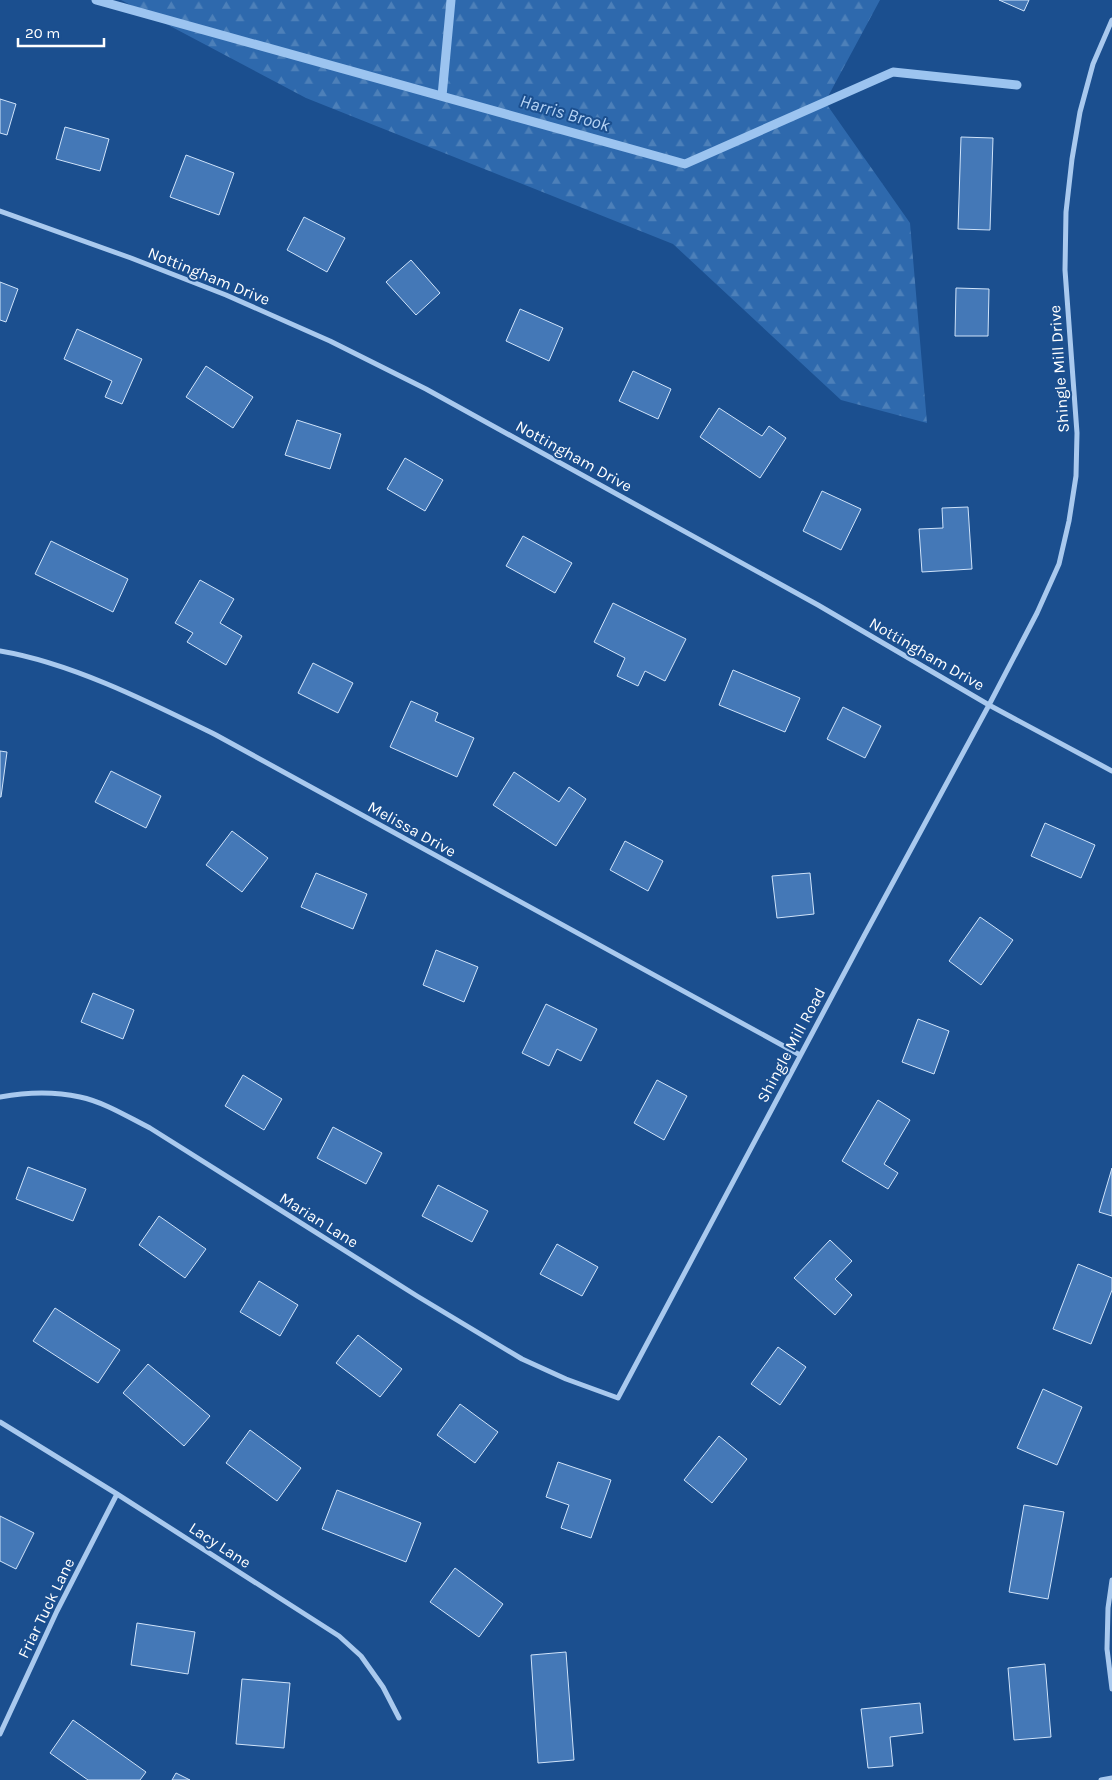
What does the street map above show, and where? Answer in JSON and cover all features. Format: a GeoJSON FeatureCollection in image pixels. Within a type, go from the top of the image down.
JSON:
{"type":"FeatureCollection","features":[{"type":"Feature","properties":{"kind":"street","name":"Shingle Mill Drive"},"geometry":{"type":"LineString","coordinates":[[989,705],[1038,613],[1059,564],[1069,521],[1076,476],[1077,433],[1065,270],[1066,212],[1080,112],[1093,64],[1112,20]]}},
{"type":"Feature","properties":{"kind":"street","name":"Nottingham Drive"},"geometry":{"type":"LineString","coordinates":[[0,211],[131,258],[226,296],[330,341],[426,389],[818,605],[989,705],[1112,771]]}},
{"type":"Feature","properties":{"kind":"street","name":"Melissa Drive"},"geometry":{"type":"LineString","coordinates":[[0,651],[62,668],[111,686],[216,735],[800,1055]]}},
{"type":"Feature","properties":{"kind":"street","name":"Shingle Mill Road"},"geometry":{"type":"LineString","coordinates":[[618,1398],[989,705]]}},
{"type":"Feature","properties":{"kind":"street","name":"Marian Lane"},"geometry":{"type":"LineString","coordinates":[[0,1098],[18,1094],[50,1092],[82,1097],[115,1110],[166,1138],[417,1296],[522,1359],[566,1379],[618,1398]]}},
{"type":"Feature","properties":{"kind":"street","name":"Lacy Lane"},"geometry":{"type":"LineString","coordinates":[[0,1422],[117,1494],[339,1636],[361,1656],[383,1687],[399,1718]]}},
{"type":"Feature","properties":{"kind":"street","name":"Friar Tuck Lane"},"geometry":{"type":"LineString","coordinates":[[0,1734],[57,1611],[117,1494]]}},
{"type":"Feature","properties":{"kind":"street"},"geometry":{"type":"LineString","coordinates":[[1112,1580],[1108,1608],[1107,1649],[1112,1689]]}},
{"type":"Feature","properties":{"kind":"street"},"geometry":{"type":"LineString","coordinates":[[1101,1780],[1112,1778]]}},
{"type":"Feature","properties":{"kind":"green space"},"geometry":{"type":"Polygon","coordinates":[[[121,0],[880,0],[825,102],[910,223],[927,423],[841,400],[673,244],[306,98],[121,0]]]}},
{"type":"Feature","properties":{"kind":"building"},"geometry":{"type":"Polygon","coordinates":[[[999,0],[1029,0],[1024,11],[999,0]]]}},
{"type":"Feature","properties":{"kind":"building"},"geometry":{"type":"Polygon","coordinates":[[[0,99],[16,104],[7,135],[0,133],[0,99]]]}},
{"type":"Feature","properties":{"kind":"building"},"geometry":{"type":"Polygon","coordinates":[[[65,127],[109,139],[100,171],[56,159],[65,127]]]}},
{"type":"Feature","properties":{"kind":"building"},"geometry":{"type":"Polygon","coordinates":[[[961,137],[993,138],[990,230],[958,229],[961,137]]]}},
{"type":"Feature","properties":{"kind":"building"},"geometry":{"type":"Polygon","coordinates":[[[186,155],[234,173],[219,215],[170,197],[186,155]]]}},
{"type":"Feature","properties":{"kind":"building"},"geometry":{"type":"Polygon","coordinates":[[[304,217],[345,238],[327,272],[287,250],[304,217]]]}},
{"type":"Feature","properties":{"kind":"building"},"geometry":{"type":"Polygon","coordinates":[[[411,260],[440,293],[416,315],[386,282],[411,260]]]}},
{"type":"Feature","properties":{"kind":"building"},"geometry":{"type":"Polygon","coordinates":[[[0,282],[18,289],[6,322],[0,320],[0,282]]]}},
{"type":"Feature","properties":{"kind":"building"},"geometry":{"type":"Polygon","coordinates":[[[956,288],[989,289],[988,336],[955,336],[956,288]]]}},
{"type":"Feature","properties":{"kind":"building"},"geometry":{"type":"Polygon","coordinates":[[[520,309],[563,328],[549,361],[506,341],[520,309]]]}},
{"type":"Feature","properties":{"kind":"building"},"geometry":{"type":"Polygon","coordinates":[[[77,329],[142,359],[122,404],[105,397],[112,381],[64,359],[77,329]]]}},
{"type":"Feature","properties":{"kind":"building"},"geometry":{"type":"Polygon","coordinates":[[[206,366],[253,397],[233,428],[186,397],[206,366]]]}},
{"type":"Feature","properties":{"kind":"building"},"geometry":{"type":"Polygon","coordinates":[[[633,371],[671,389],[658,419],[619,401],[633,371]]]}},
{"type":"Feature","properties":{"kind":"building"},"geometry":{"type":"Polygon","coordinates":[[[719,408],[762,436],[769,426],[786,438],[760,478],[700,437],[719,408]]]}},
{"type":"Feature","properties":{"kind":"building"},"geometry":{"type":"Polygon","coordinates":[[[297,420],[341,434],[330,469],[285,455],[297,420]]]}},
{"type":"Feature","properties":{"kind":"building"},"geometry":{"type":"Polygon","coordinates":[[[405,458],[443,480],[425,511],[387,489],[405,458]]]}},
{"type":"Feature","properties":{"kind":"building"},"geometry":{"type":"Polygon","coordinates":[[[822,491],[861,509],[841,550],[803,531],[822,491]]]}},
{"type":"Feature","properties":{"kind":"building"},"geometry":{"type":"Polygon","coordinates":[[[968,507],[972,569],[922,572],[919,529],[943,528],[942,508],[968,507]]]}},
{"type":"Feature","properties":{"kind":"building"},"geometry":{"type":"Polygon","coordinates":[[[523,536],[572,563],[555,593],[506,566],[523,536]]]}},
{"type":"Feature","properties":{"kind":"building"},"geometry":{"type":"Polygon","coordinates":[[[51,541],[128,579],[113,612],[35,574],[51,541]]]}},
{"type":"Feature","properties":{"kind":"building"},"geometry":{"type":"Polygon","coordinates":[[[200,580],[234,599],[220,623],[242,636],[226,665],[187,642],[193,633],[175,623],[200,580]]]}},
{"type":"Feature","properties":{"kind":"building"},"geometry":{"type":"Polygon","coordinates":[[[613,603],[686,639],[665,681],[645,671],[638,686],[617,676],[625,658],[594,642],[613,603]]]}},
{"type":"Feature","properties":{"kind":"building"},"geometry":{"type":"Polygon","coordinates":[[[313,663],[353,683],[338,713],[298,693],[313,663]]]}},
{"type":"Feature","properties":{"kind":"building"},"geometry":{"type":"Polygon","coordinates":[[[733,670],[800,698],[785,732],[719,705],[733,670]]]}},
{"type":"Feature","properties":{"kind":"building"},"geometry":{"type":"Polygon","coordinates":[[[411,701],[438,713],[435,721],[474,738],[457,777],[390,747],[411,701]]]}},
{"type":"Feature","properties":{"kind":"building"},"geometry":{"type":"Polygon","coordinates":[[[843,707],[881,726],[865,758],[827,739],[843,707]]]}},
{"type":"Feature","properties":{"kind":"building"},"geometry":{"type":"Polygon","coordinates":[[[0,751],[7,752],[1,797],[0,797],[0,751]]]}},
{"type":"Feature","properties":{"kind":"building"},"geometry":{"type":"Polygon","coordinates":[[[111,771],[161,796],[146,828],[95,802],[111,771]]]}},
{"type":"Feature","properties":{"kind":"building"},"geometry":{"type":"Polygon","coordinates":[[[514,772],[559,802],[569,787],[586,799],[556,846],[493,805],[514,772]]]}},
{"type":"Feature","properties":{"kind":"building"},"geometry":{"type":"Polygon","coordinates":[[[1045,823],[1095,845],[1081,878],[1031,856],[1045,823]]]}},
{"type":"Feature","properties":{"kind":"building"},"geometry":{"type":"Polygon","coordinates":[[[232,831],[268,858],[242,892],[206,865],[232,831]]]}},
{"type":"Feature","properties":{"kind":"building"},"geometry":{"type":"Polygon","coordinates":[[[625,841],[663,861],[648,891],[610,870],[625,841]]]}},
{"type":"Feature","properties":{"kind":"building"},"geometry":{"type":"Polygon","coordinates":[[[316,873],[367,894],[353,929],[301,907],[316,873]]]}},
{"type":"Feature","properties":{"kind":"building"},"geometry":{"type":"Polygon","coordinates":[[[810,873],[814,914],[777,918],[772,876],[810,873]]]}},
{"type":"Feature","properties":{"kind":"building"},"geometry":{"type":"Polygon","coordinates":[[[980,917],[1013,940],[981,985],[949,961],[980,917]]]}},
{"type":"Feature","properties":{"kind":"building"},"geometry":{"type":"Polygon","coordinates":[[[436,950],[478,967],[464,1002],[423,985],[436,950]]]}},
{"type":"Feature","properties":{"kind":"building"},"geometry":{"type":"Polygon","coordinates":[[[93,993],[134,1010],[123,1039],[81,1022],[93,993]]]}},
{"type":"Feature","properties":{"kind":"building"},"geometry":{"type":"Polygon","coordinates":[[[546,1004],[597,1029],[581,1061],[557,1049],[549,1066],[522,1053],[546,1004]]]}},
{"type":"Feature","properties":{"kind":"building"},"geometry":{"type":"Polygon","coordinates":[[[918,1019],[949,1031],[934,1074],[902,1062],[918,1019]]]}},
{"type":"Feature","properties":{"kind":"building"},"geometry":{"type":"Polygon","coordinates":[[[243,1075],[282,1099],[264,1130],[225,1106],[243,1075]]]}},
{"type":"Feature","properties":{"kind":"building"},"geometry":{"type":"Polygon","coordinates":[[[657,1080],[687,1096],[664,1140],[634,1123],[657,1080]]]}},
{"type":"Feature","properties":{"kind":"building"},"geometry":{"type":"Polygon","coordinates":[[[878,1100],[910,1120],[884,1164],[898,1173],[888,1189],[842,1161],[878,1100]]]}},
{"type":"Feature","properties":{"kind":"building"},"geometry":{"type":"Polygon","coordinates":[[[333,1127],[382,1153],[366,1184],[317,1158],[333,1127]]]}},
{"type":"Feature","properties":{"kind":"building"},"geometry":{"type":"Polygon","coordinates":[[[28,1167],[86,1189],[73,1221],[16,1199],[28,1167]]]}},
{"type":"Feature","properties":{"kind":"building"},"geometry":{"type":"Polygon","coordinates":[[[1112,1168],[1112,1216],[1099,1212],[1112,1168]]]}},
{"type":"Feature","properties":{"kind":"building"},"geometry":{"type":"Polygon","coordinates":[[[438,1185],[488,1211],[472,1242],[422,1216],[438,1185]]]}},
{"type":"Feature","properties":{"kind":"building"},"geometry":{"type":"Polygon","coordinates":[[[159,1216],[206,1249],[185,1278],[139,1245],[159,1216]]]}},
{"type":"Feature","properties":{"kind":"building"},"geometry":{"type":"Polygon","coordinates":[[[830,1240],[852,1261],[835,1279],[852,1295],[835,1315],[794,1278],[830,1240]]]}},
{"type":"Feature","properties":{"kind":"building"},"geometry":{"type":"Polygon","coordinates":[[[557,1244],[598,1267],[582,1296],[540,1274],[557,1244]]]}},
{"type":"Feature","properties":{"kind":"building"},"geometry":{"type":"Polygon","coordinates":[[[1078,1264],[1112,1278],[1112,1290],[1091,1344],[1053,1329],[1078,1264]]]}},
{"type":"Feature","properties":{"kind":"building"},"geometry":{"type":"Polygon","coordinates":[[[259,1281],[298,1305],[280,1336],[240,1312],[259,1281]]]}},
{"type":"Feature","properties":{"kind":"building"},"geometry":{"type":"Polygon","coordinates":[[[55,1308],[120,1350],[98,1383],[33,1341],[55,1308]]]}},
{"type":"Feature","properties":{"kind":"building"},"geometry":{"type":"Polygon","coordinates":[[[358,1335],[402,1369],[380,1397],[336,1363],[358,1335]]]}},
{"type":"Feature","properties":{"kind":"building"},"geometry":{"type":"Polygon","coordinates":[[[778,1347],[806,1367],[780,1405],[751,1384],[778,1347]]]}},
{"type":"Feature","properties":{"kind":"building"},"geometry":{"type":"Polygon","coordinates":[[[148,1364],[210,1416],[184,1446],[123,1393],[148,1364]]]}},
{"type":"Feature","properties":{"kind":"building"},"geometry":{"type":"Polygon","coordinates":[[[1043,1389],[1082,1407],[1057,1465],[1017,1448],[1043,1389]]]}},
{"type":"Feature","properties":{"kind":"building"},"geometry":{"type":"Polygon","coordinates":[[[460,1404],[498,1432],[475,1463],[437,1435],[460,1404]]]}},
{"type":"Feature","properties":{"kind":"building"},"geometry":{"type":"Polygon","coordinates":[[[250,1430],[301,1468],[277,1501],[226,1463],[250,1430]]]}},
{"type":"Feature","properties":{"kind":"building"},"geometry":{"type":"Polygon","coordinates":[[[719,1436],[747,1459],[712,1503],[684,1480],[719,1436]]]}},
{"type":"Feature","properties":{"kind":"building"},"geometry":{"type":"Polygon","coordinates":[[[558,1462],[611,1480],[591,1538],[561,1528],[569,1505],[546,1497],[558,1462]]]}},
{"type":"Feature","properties":{"kind":"building"},"geometry":{"type":"Polygon","coordinates":[[[337,1490],[421,1523],[406,1562],[322,1529],[337,1490]]]}},
{"type":"Feature","properties":{"kind":"building"},"geometry":{"type":"Polygon","coordinates":[[[1024,1505],[1064,1512],[1048,1599],[1009,1592],[1024,1505]]]}},
{"type":"Feature","properties":{"kind":"building"},"geometry":{"type":"Polygon","coordinates":[[[0,1516],[34,1533],[16,1569],[0,1561],[0,1516]]]}},
{"type":"Feature","properties":{"kind":"building"},"geometry":{"type":"Polygon","coordinates":[[[455,1568],[503,1604],[479,1637],[430,1602],[455,1568]]]}},
{"type":"Feature","properties":{"kind":"building"},"geometry":{"type":"Polygon","coordinates":[[[137,1623],[195,1632],[188,1674],[131,1665],[137,1623]]]}},
{"type":"Feature","properties":{"kind":"building"},"geometry":{"type":"Polygon","coordinates":[[[566,1652],[574,1760],[538,1763],[531,1655],[566,1652]]]}},
{"type":"Feature","properties":{"kind":"building"},"geometry":{"type":"Polygon","coordinates":[[[1045,1664],[1051,1737],[1014,1740],[1008,1668],[1045,1664]]]}},
{"type":"Feature","properties":{"kind":"building"},"geometry":{"type":"Polygon","coordinates":[[[242,1679],[290,1683],[284,1748],[236,1744],[242,1679]]]}},
{"type":"Feature","properties":{"kind":"building"},"geometry":{"type":"Polygon","coordinates":[[[920,1703],[923,1733],[890,1737],[893,1766],[868,1768],[861,1709],[920,1703]]]}},
{"type":"Feature","properties":{"kind":"building"},"geometry":{"type":"Polygon","coordinates":[[[73,1720],[146,1772],[140,1780],[88,1780],[50,1753],[73,1720]]]}},
{"type":"Feature","properties":{"kind":"building"},"geometry":{"type":"Polygon","coordinates":[[[176,1773],[190,1780],[172,1780],[176,1773]]]}},
{"type":"Feature","properties":{"kind":"waterway","name":"Harris Brook"},"geometry":{"type":"LineString","coordinates":[[96,0],[685,164],[893,72],[1017,85]]}},
{"type":"Feature","properties":{"kind":"waterway"},"geometry":{"type":"LineString","coordinates":[[442,96],[451,0]]}}]}
